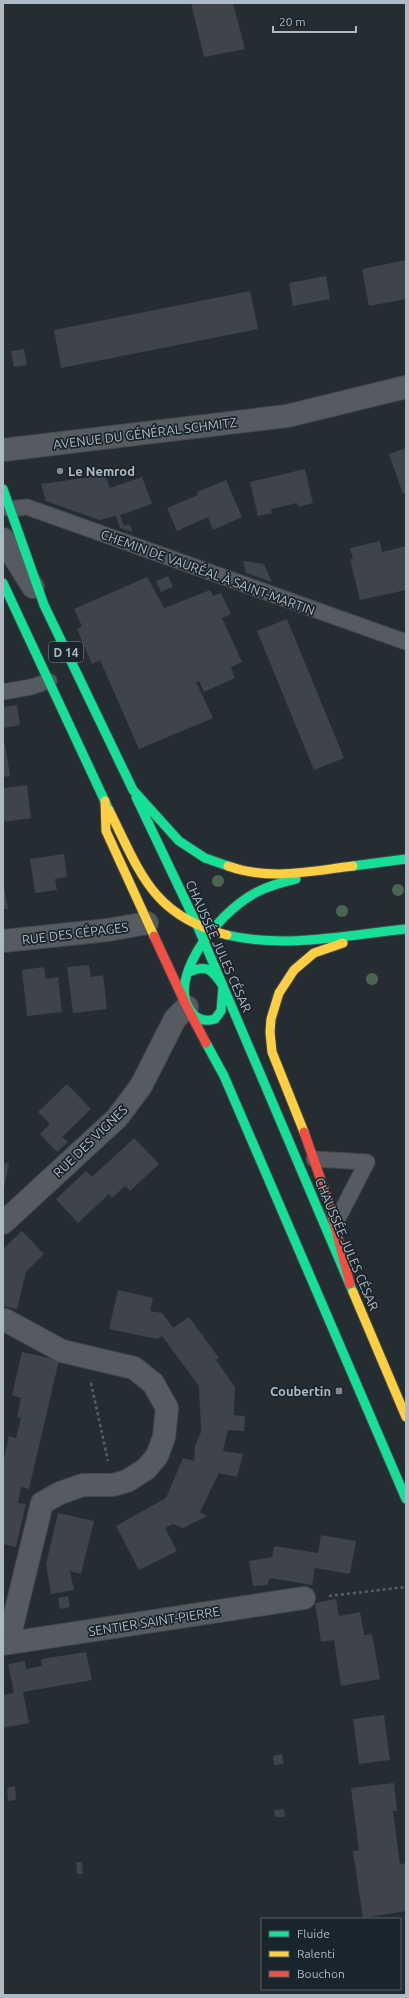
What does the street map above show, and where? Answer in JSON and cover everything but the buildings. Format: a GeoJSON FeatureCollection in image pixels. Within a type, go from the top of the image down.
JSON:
{"type":"FeatureCollection","features":[{"type":"Feature","properties":{"kind":"main road","name":"CHAUSSÉE JULES CÉSAR"},"geometry":{"type":"LineString","coordinates":[[3,489],[44,605],[197,925],[406,1417]]}},
{"type":"Feature","properties":{"kind":"main road","name":"D 14"},"geometry":{"type":"LineString","coordinates":[[3,583],[105,801],[106,831],[147,923],[187,1007],[224,1076],[406,1499]]}},
{"type":"Feature","properties":{"kind":"main road"},"geometry":{"type":"LineString","coordinates":[[133,790],[179,841],[205,858],[238,870],[268,875],[300,873],[406,860]]}},
{"type":"Feature","properties":{"kind":"main road"},"geometry":{"type":"LineString","coordinates":[[105,801],[146,884],[158,898],[177,914],[197,925],[228,936],[264,940],[314,938],[406,930]]}},
{"type":"Feature","properties":{"kind":"main road"},"geometry":{"type":"LineString","coordinates":[[189,972],[198,968],[207,968],[213,972],[223,986],[221,1011],[215,1019],[206,1022],[198,1019],[187,1007],[183,992],[184,983],[189,972],[204,942],[223,918],[242,902],[268,885],[298,878],[406,860]]}},
{"type":"Feature","properties":{"kind":"main road"},"geometry":{"type":"LineString","coordinates":[[350,1284],[336,1224],[314,1159],[271,1045],[270,1022],[277,999],[286,982],[296,969],[314,953],[342,944],[406,930]]}},
{"type":"Feature","properties":{"kind":"street","name":"AVENUE DU GÉNÉRAL SCHMITZ"},"geometry":{"type":"LineString","coordinates":[[3,450],[288,416],[406,387]]}},
{"type":"Feature","properties":{"kind":"street"},"geometry":{"type":"LineString","coordinates":[[3,539],[44,605]]}},
{"type":"Feature","properties":{"kind":"street","name":"RUE DES CÉPAGES"},"geometry":{"type":"LineString","coordinates":[[3,941],[108,930],[147,923]]}},
{"type":"Feature","properties":{"kind":"street","name":"RUE DES VIGNES"},"geometry":{"type":"LineString","coordinates":[[3,1223],[117,1118],[142,1086],[175,1019],[187,1007]]}},
{"type":"Feature","properties":{"kind":"street"},"geometry":{"type":"LineString","coordinates":[[5,1320],[62,1351],[85,1355],[134,1368],[153,1383],[167,1408],[164,1437],[157,1456],[146,1469],[127,1480],[113,1484],[84,1485],[60,1493],[42,1503],[5,1643]]}},
{"type":"Feature","properties":{"kind":"street","name":"SENTIER SAINT-PIERRE"},"geometry":{"type":"LineString","coordinates":[[5,1643],[304,1598]]}},
{"type":"Feature","properties":{"kind":"lane","name":"CHEMIN DE VAURÉAL À SAINT-MARTIN"},"geometry":{"type":"LineString","coordinates":[[10,509],[27,507],[406,642]]}},
{"type":"Feature","properties":{"kind":"lane"},"geometry":{"type":"LineString","coordinates":[[3,692],[31,687],[49,681]]}},
{"type":"Feature","properties":{"kind":"lane"},"geometry":{"type":"LineString","coordinates":[[314,1159],[367,1162],[336,1224]]}},
{"type":"Feature","properties":{"kind":"path"},"geometry":{"type":"LineString","coordinates":[[85,1355],[113,1484]]}},
{"type":"Feature","properties":{"kind":"path"},"geometry":{"type":"LineString","coordinates":[[304,1598],[406,1587]]}},
{"type":"Feature","properties":{"kind":"traffic: fast"},"geometry":{"type":"LineString","coordinates":[[3,489],[44,605],[133,790],[179,841],[205,858],[228,866]]}},
{"type":"Feature","properties":{"kind":"traffic: fast"},"geometry":{"type":"LineString","coordinates":[[3,583],[109,810]]}},
{"type":"Feature","properties":{"kind":"traffic: fast"},"geometry":{"type":"LineString","coordinates":[[136,797],[197,925],[353,1292]]}},
{"type":"Feature","properties":{"kind":"traffic: fast"},"geometry":{"type":"LineString","coordinates":[[353,866],[406,859]]}},
{"type":"Feature","properties":{"kind":"traffic: fast"},"geometry":{"type":"LineString","coordinates":[[189,972],[201,969],[209,970],[216,976],[223,986],[221,1011],[215,1019],[205,1020],[199,1018],[193,1014],[186,1000],[184,987],[187,974],[199,948],[207,936],[224,917],[241,902],[266,888],[296,879]]}},
{"type":"Feature","properties":{"kind":"traffic: fast"},"geometry":{"type":"LineString","coordinates":[[227,935],[271,941],[294,941],[316,940],[406,929]]}},
{"type":"Feature","properties":{"kind":"traffic: fast"},"geometry":{"type":"LineString","coordinates":[[206,1043],[224,1076],[406,1499]]}},
{"type":"Feature","properties":{"kind":"traffic: slow"},"geometry":{"type":"LineString","coordinates":[[105,801],[106,831],[154,936]]}},
{"type":"Feature","properties":{"kind":"traffic: slow"},"geometry":{"type":"LineString","coordinates":[[109,810],[140,872],[152,889],[165,903],[181,916],[202,927],[227,935]]}},
{"type":"Feature","properties":{"kind":"traffic: slow"},"geometry":{"type":"LineString","coordinates":[[228,866],[243,871],[275,874],[290,874],[353,866]]}},
{"type":"Feature","properties":{"kind":"traffic: slow"},"geometry":{"type":"LineString","coordinates":[[304,1132],[272,1052],[270,1032],[271,1019],[279,993],[294,970],[314,953],[343,943]]}},
{"type":"Feature","properties":{"kind":"traffic: slow"},"geometry":{"type":"LineString","coordinates":[[353,1292],[406,1417]]}},
{"type":"Feature","properties":{"kind":"traffic: jam"},"geometry":{"type":"LineString","coordinates":[[154,936],[187,1007],[206,1043]]}},
{"type":"Feature","properties":{"kind":"traffic: jam"},"geometry":{"type":"LineString","coordinates":[[304,1132],[328,1200],[350,1284]]}},
{"type":"Feature","properties":{"kind":"place","name":"Le Nemrod"},"geometry":{"type":"Point","coordinates":[60,471]}},
{"type":"Feature","properties":{"kind":"place","name":"Coubertin"},"geometry":{"type":"Point","coordinates":[339,1391]}}]}
